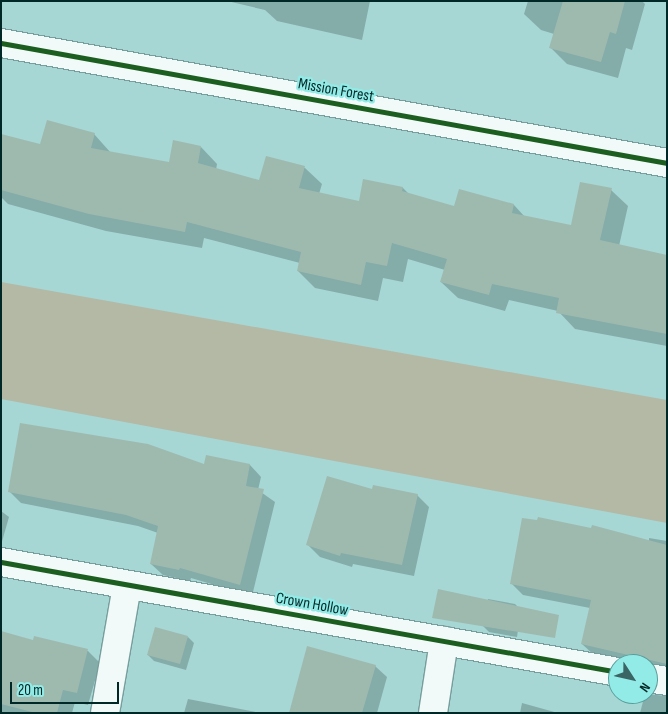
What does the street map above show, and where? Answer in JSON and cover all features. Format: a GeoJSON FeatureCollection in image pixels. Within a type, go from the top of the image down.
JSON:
{"type":"FeatureCollection","features":[{"type":"Feature","properties":{"kind":"street","name":"Mission Forest"},"geometry":{"type":"LineString","coordinates":[[1,43],[667,163]]}},
{"type":"Feature","properties":{"kind":"street","name":"Crown Hollow"},"geometry":{"type":"LineString","coordinates":[[1,562],[127,586],[608,670]]}},
{"type":"Feature","properties":{"kind":"street"},"geometry":{"type":"LineString","coordinates":[[105,713],[127,586]]}},
{"type":"Feature","properties":{"kind":"street"},"geometry":{"type":"LineString","coordinates":[[434,713],[444,641]]}},
{"type":"Feature","properties":{"kind":"green space"},"geometry":{"type":"Polygon","coordinates":[[[1,282],[667,400],[667,523],[1,399],[1,282]]]}},
{"type":"Feature","properties":{"kind":"building"},"geometry":{"type":"Polygon","coordinates":[[[563,1],[625,1],[616,34],[610,32],[601,62],[549,48],[563,1]]]}},
{"type":"Feature","properties":{"kind":"building"},"geometry":{"type":"Polygon","coordinates":[[[47,120],[95,133],[91,148],[169,162],[173,140],[201,146],[198,163],[259,180],[266,156],[305,166],[299,188],[359,201],[363,179],[403,187],[402,191],[454,206],[459,189],[514,204],[512,213],[571,225],[580,182],[612,188],[600,240],[667,255],[667,334],[556,313],[559,298],[492,284],[489,295],[440,282],[447,259],[392,243],[387,266],[366,262],[361,285],[297,271],[301,252],[187,222],[185,232],[89,214],[1,190],[1,134],[40,144],[47,120]]]}},
{"type":"Feature","properties":{"kind":"building"},"geometry":{"type":"Polygon","coordinates":[[[20,423],[148,444],[204,464],[206,455],[250,464],[246,486],[264,489],[240,585],[180,568],[179,570],[150,564],[158,526],[126,515],[8,492],[20,423]]]}},
{"type":"Feature","properties":{"kind":"building"},"geometry":{"type":"Polygon","coordinates":[[[327,476],[372,489],[373,485],[418,494],[402,565],[341,553],[340,556],[306,545],[327,476]]]}},
{"type":"Feature","properties":{"kind":"building"},"geometry":{"type":"Polygon","coordinates":[[[538,517],[591,528],[592,525],[667,545],[667,664],[658,662],[658,654],[624,654],[581,644],[591,600],[510,584],[522,518],[537,520],[538,517]]]}},
{"type":"Feature","properties":{"kind":"building"},"geometry":{"type":"Polygon","coordinates":[[[438,589],[559,615],[555,638],[432,618],[438,589]]]}},
{"type":"Feature","properties":{"kind":"building"},"geometry":{"type":"Polygon","coordinates":[[[155,627],[188,636],[180,664],[147,655],[155,627]]]}},
{"type":"Feature","properties":{"kind":"building"},"geometry":{"type":"Polygon","coordinates":[[[1,631],[33,640],[34,636],[88,649],[77,693],[63,690],[57,713],[36,713],[1,704],[1,631]]]}},
{"type":"Feature","properties":{"kind":"building"},"geometry":{"type":"Polygon","coordinates":[[[307,646],[376,665],[362,713],[289,713],[307,646]]]}},
{"type":"Feature","properties":{"kind":"cycle path"},"geometry":{"type":"LineString","coordinates":[[1,43],[667,163]]}},
{"type":"Feature","properties":{"kind":"cycle path"},"geometry":{"type":"LineString","coordinates":[[1,562],[608,670]]}}]}
